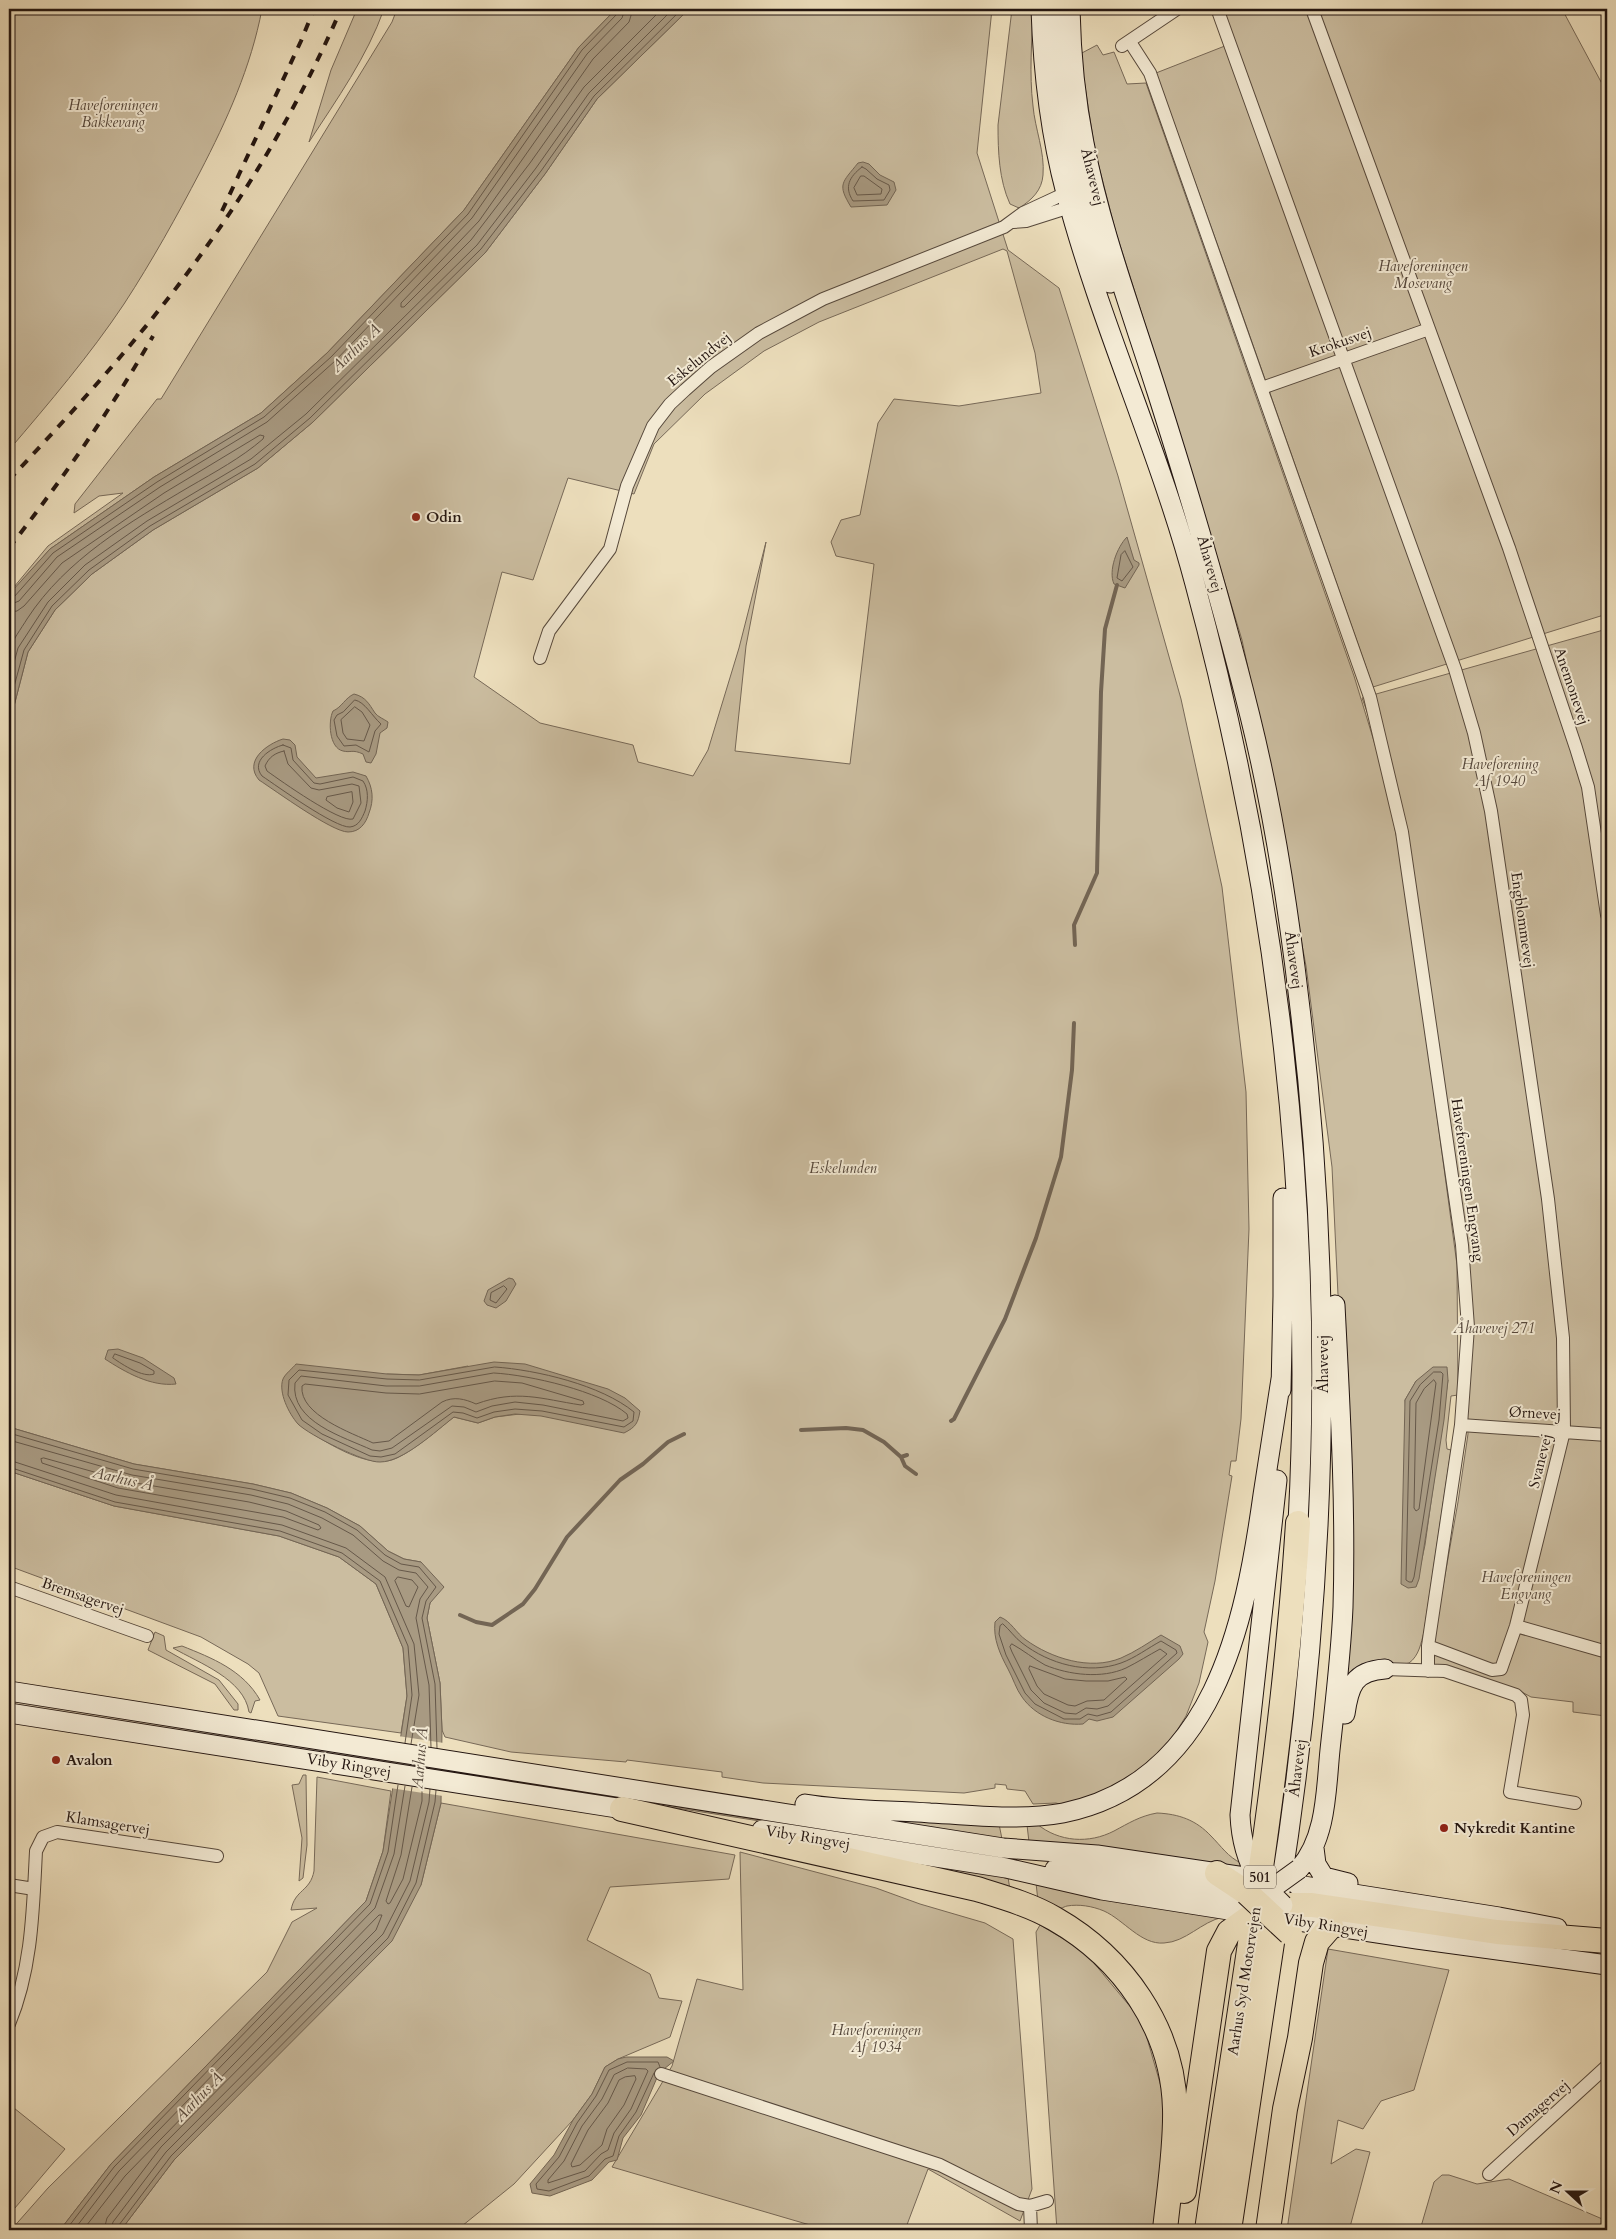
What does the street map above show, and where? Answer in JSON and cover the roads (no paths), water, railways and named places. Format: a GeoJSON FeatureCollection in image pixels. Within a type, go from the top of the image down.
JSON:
{"type":"FeatureCollection","features":[{"type":"Feature","properties":{"kind":"highway","name":"Aarhus Syd Motorvejen"},"geometry":{"type":"LineString","coordinates":[[1207,2230],[1265,1842],[1282,1711],[1298,1523]]}},
{"type":"Feature","properties":{"kind":"highway"},"geometry":{"type":"LineString","coordinates":[[622,1808],[977,1889],[1012,1900],[1054,1918],[1080,1935],[1110,1961],[1132,1986],[1150,2015],[1166,2056],[1175,2109],[1165,2230]]}},
{"type":"Feature","properties":{"kind":"highway"},"geometry":{"type":"LineString","coordinates":[[1217,1873],[1270,1903],[1487,1930],[1607,1939]]}},
{"type":"Feature","properties":{"kind":"highway","name":"Aarhus Syd Motorvejen"},"geometry":{"type":"LineString","coordinates":[[1229,2230],[1270,1903]]}},
{"type":"Feature","properties":{"kind":"highway"},"geometry":{"type":"LineString","coordinates":[[1270,1903],[1298,1955],[1299,1965],[1288,2036],[1285,2109]]}},
{"type":"Feature","properties":{"kind":"highway"},"geometry":{"type":"LineString","coordinates":[[1178,2230],[1216,1961],[1224,1937],[1270,1903]]}},
{"type":"Feature","properties":{"kind":"highway"},"geometry":{"type":"LineString","coordinates":[[1268,2230],[1285,2109],[1300,2038],[1313,1951],[1323,1934],[1331,1926]]}},
{"type":"Feature","properties":{"kind":"main road","name":"Åhavevej"},"geometry":{"type":"LineString","coordinates":[[1041,9],[1046,83],[1056,151],[1090,272],[1162,478],[1194,582],[1244,789],[1270,940],[1290,1103],[1301,1287],[1301,1427],[1298,1523]]}},
{"type":"Feature","properties":{"kind":"main road"},"geometry":{"type":"LineString","coordinates":[[1056,9],[1060,81],[1078,181],[1071,199],[1085,208],[1123,319],[1183,473]]}},
{"type":"Feature","properties":{"kind":"main road","name":"Åhavevej"},"geometry":{"type":"LineString","coordinates":[[1070,9],[1070,41],[1079,114],[1096,192],[1222,604],[1265,784],[1287,912],[1312,1117],[1322,1297],[1321,1490],[1306,1695],[1289,1833],[1270,1903]]}},
{"type":"Feature","properties":{"kind":"main road"},"geometry":{"type":"LineString","coordinates":[[1264,913],[1260,943],[1276,1073],[1284,1221],[1280,1450],[1241,1801],[1240,1830],[1246,1855],[1270,1903],[1314,1848]]}},
{"type":"Feature","properties":{"kind":"main road"},"geometry":{"type":"LineString","coordinates":[[1312,1117],[1324,1126],[1341,1441],[1343,1607],[1326,1789],[1314,1848],[1316,1864],[1324,1877],[1353,1883],[1375,1897]]}},
{"type":"Feature","properties":{"kind":"main road"},"geometry":{"type":"LineString","coordinates":[[526,1773],[635,1779],[814,1806],[998,1816],[1043,1816],[1062,1813],[1104,1800],[1119,1793],[1154,1770],[1179,1743],[1210,1699],[1223,1671],[1236,1635],[1248,1586],[1281,1379]]}},
{"type":"Feature","properties":{"kind":"main road"},"geometry":{"type":"LineString","coordinates":[[1326,1789],[1338,1768],[1346,1705],[1352,1684],[1365,1672],[1392,1669]]}},
{"type":"Feature","properties":{"kind":"main road","name":"Viby Ringvej"},"geometry":{"type":"LineString","coordinates":[[9,1692],[1003,1848],[1034,1864],[1134,1896],[1270,1903],[1375,1897],[1499,1916],[1607,1939]]}},
{"type":"Feature","properties":{"kind":"main road","name":"Viby Ringvej"},"geometry":{"type":"LineString","coordinates":[[9,1712],[1006,1868],[1097,1855],[1217,1873]]}},
{"type":"Feature","properties":{"kind":"main road","name":"Viby Ringvej"},"geometry":{"type":"LineString","coordinates":[[1270,1903],[1331,1926],[1607,1965]]}},
{"type":"Feature","properties":{"kind":"street"},"geometry":{"type":"LineString","coordinates":[[1177,9],[1126,44],[1150,74],[1262,388]]}},
{"type":"Feature","properties":{"kind":"street"},"geometry":{"type":"LineString","coordinates":[[1312,9],[1429,329]]}},
{"type":"Feature","properties":{"kind":"street"},"geometry":{"type":"LineString","coordinates":[[1218,12],[1343,358]]}},
{"type":"Feature","properties":{"kind":"street","name":"Eskelundvej"},"geometry":{"type":"LineString","coordinates":[[540,658],[549,631],[610,549],[627,486],[653,426],[670,404],[711,367],[759,333],[823,299],[1013,222],[1023,213],[1071,199]]}},
{"type":"Feature","properties":{"kind":"street","name":"Krokusvej"},"geometry":{"type":"LineString","coordinates":[[1262,388],[1429,329]]}},
{"type":"Feature","properties":{"kind":"street","name":"Anemonevej"},"geometry":{"type":"LineString","coordinates":[[1429,329],[1509,548],[1588,787],[1607,915]]}},
{"type":"Feature","properties":{"kind":"street","name":"Engblommevej"},"geometry":{"type":"LineString","coordinates":[[1343,358],[1455,670],[1474,733],[1491,811],[1544,1178]]}},
{"type":"Feature","properties":{"kind":"street","name":"Haveforeningen Engvang"},"geometry":{"type":"LineString","coordinates":[[1262,388],[1370,697],[1402,832],[1462,1245],[1468,1327],[1461,1424],[1428,1646],[1428,1671]]}},
{"type":"Feature","properties":{"kind":"street","name":"Svanevej"},"geometry":{"type":"LineString","coordinates":[[1428,1646],[1492,1670],[1501,1669],[1516,1626],[1564,1431],[1563,1338],[1556,1256],[1544,1178]]}},
{"type":"Feature","properties":{"kind":"street","name":"Ørnevej"},"geometry":{"type":"LineString","coordinates":[[1461,1424],[1607,1435]]}},
{"type":"Feature","properties":{"kind":"street","name":"Bremsagervej"},"geometry":{"type":"LineString","coordinates":[[9,1587],[147,1636]]}},
{"type":"Feature","properties":{"kind":"street"},"geometry":{"type":"LineString","coordinates":[[1516,1626],[1607,1649]]}},
{"type":"Feature","properties":{"kind":"street"},"geometry":{"type":"LineString","coordinates":[[1392,1669],[1454,1673],[1516,1694],[1521,1700],[1523,1715],[1510,1792],[1575,1803]]}},
{"type":"Feature","properties":{"kind":"street","name":"Klamsagervej"},"geometry":{"type":"LineString","coordinates":[[34,1888],[36,1851],[43,1837],[49,1833],[57,1832],[217,1856]]}},
{"type":"Feature","properties":{"kind":"street"},"geometry":{"type":"LineString","coordinates":[[9,1884],[34,1888],[31,1944],[16,2006],[9,2024]]}},
{"type":"Feature","properties":{"kind":"street","name":"Damagervej"},"geometry":{"type":"LineString","coordinates":[[1489,2174],[1607,2066]]}},
{"type":"Feature","properties":{"kind":"street"},"geometry":{"type":"LineString","coordinates":[[661,2074],[940,2165],[1004,2199],[1018,2204],[1030,2206],[1047,2201]]}},
{"type":"Feature","properties":{"kind":"street"},"geometry":{"type":"LineString","coordinates":[[1030,2206],[1031,2230]]}},
{"type":"Feature","properties":{"kind":"water","name":"Aarhus Å"},"geometry":{"type":"Polygon","coordinates":[[[616,9],[689,9],[597,99],[545,174],[485,253],[313,422],[258,468],[153,530],[92,574],[55,610],[28,652],[14,706],[9,716],[9,596],[12,591],[50,549],[154,477],[261,413],[327,353],[464,210],[579,47],[616,9]]]}},
{"type":"Feature","properties":{"kind":"water"},"geometry":{"type":"Polygon","coordinates":[[[858,163],[869,164],[880,175],[894,182],[896,190],[887,205],[851,207],[844,193],[843,184],[858,163]]]}},
{"type":"Feature","properties":{"kind":"water"},"geometry":{"type":"Polygon","coordinates":[[[1127,537],[1134,560],[1139,565],[1125,588],[1114,584],[1112,573],[1114,559],[1127,537]]]}},
{"type":"Feature","properties":{"kind":"water"},"geometry":{"type":"Polygon","coordinates":[[[354,694],[364,699],[376,714],[388,722],[387,728],[380,733],[376,754],[371,763],[366,762],[363,754],[338,749],[332,740],[331,715],[333,711],[354,694]]]}},
{"type":"Feature","properties":{"kind":"water"},"geometry":{"type":"Polygon","coordinates":[[[283,739],[290,740],[295,745],[297,757],[316,778],[353,772],[366,776],[370,785],[372,799],[368,817],[362,826],[352,832],[340,830],[317,818],[259,780],[255,773],[255,760],[264,749],[283,739]]]}},
{"type":"Feature","properties":{"kind":"water"},"geometry":{"type":"Polygon","coordinates":[[[509,1278],[513,1279],[516,1284],[506,1301],[496,1308],[487,1305],[484,1301],[488,1290],[509,1278]]]}},
{"type":"Feature","properties":{"kind":"water"},"geometry":{"type":"Polygon","coordinates":[[[118,1349],[143,1358],[174,1378],[176,1384],[157,1383],[139,1378],[105,1359],[108,1350],[118,1349]]]}},
{"type":"Feature","properties":{"kind":"water"},"geometry":{"type":"Polygon","coordinates":[[[494,1362],[525,1364],[608,1389],[625,1398],[640,1411],[637,1422],[634,1427],[624,1433],[541,1416],[515,1414],[495,1417],[478,1423],[454,1417],[409,1451],[389,1461],[380,1462],[350,1453],[304,1429],[291,1415],[285,1403],[282,1390],[284,1377],[296,1364],[387,1374],[419,1375],[494,1362]]]}},
{"type":"Feature","properties":{"kind":"water"},"geometry":{"type":"Polygon","coordinates":[[[1433,1367],[1447,1367],[1448,1380],[1444,1420],[1419,1579],[1416,1587],[1408,1588],[1401,1584],[1405,1400],[1416,1381],[1433,1367]]]}},
{"type":"Feature","properties":{"kind":"water","name":"Aarhus Å"},"geometry":{"type":"Polygon","coordinates":[[[9,1427],[134,1464],[253,1484],[291,1493],[327,1508],[360,1526],[388,1551],[404,1559],[421,1562],[444,1587],[430,1603],[427,1618],[440,1683],[442,1730],[441,1803],[421,1885],[392,1941],[174,2160],[121,2230],[60,2230],[111,2164],[366,1901],[383,1851],[407,1696],[403,1648],[376,1584],[339,1557],[279,1536],[114,1506],[9,1471],[9,1427]]]}},
{"type":"Feature","properties":{"kind":"water"},"geometry":{"type":"Polygon","coordinates":[[[1000,1617],[1007,1621],[1022,1637],[1036,1646],[1071,1661],[1084,1663],[1109,1662],[1131,1653],[1161,1635],[1180,1646],[1183,1654],[1113,1717],[1097,1721],[1089,1719],[1083,1724],[1066,1723],[1049,1718],[1034,1710],[1020,1694],[1002,1658],[996,1640],[995,1622],[1000,1617]]]}},
{"type":"Feature","properties":{"kind":"water"},"geometry":{"type":"Polygon","coordinates":[[[626,2057],[667,2057],[674,2061],[659,2073],[641,2115],[623,2138],[617,2160],[609,2162],[592,2180],[550,2196],[532,2193],[530,2184],[554,2155],[573,2120],[592,2094],[605,2067],[618,2059],[626,2057]]]}},
{"type":"Feature","properties":{"kind":"waterway"},"geometry":{"type":"LineString","coordinates":[[1075,945],[1074,925],[1097,873],[1101,692],[1105,629],[1117,585]]}},
{"type":"Feature","properties":{"kind":"waterway"},"geometry":{"type":"LineString","coordinates":[[951,1421],[954,1419],[1005,1319],[1036,1238],[1061,1157],[1072,1070],[1074,1023]]}},
{"type":"Feature","properties":{"kind":"waterway"},"geometry":{"type":"LineString","coordinates":[[801,1430],[846,1428],[863,1430],[884,1442],[901,1457],[907,1455]]}},
{"type":"Feature","properties":{"kind":"waterway"},"geometry":{"type":"LineString","coordinates":[[460,1615],[476,1622],[492,1625],[523,1604],[535,1589],[567,1537],[620,1480],[643,1464],[668,1442],[684,1434]]}},
{"type":"Feature","properties":{"kind":"waterway"},"geometry":{"type":"LineString","coordinates":[[901,1457],[905,1466],[916,1474]]}},
{"type":"Feature","properties":{"kind":"railway"},"geometry":{"type":"LineString","coordinates":[[222,211],[314,9]]}},
{"type":"Feature","properties":{"kind":"railway"},"geometry":{"type":"LineString","coordinates":[[9,480],[137,337],[207,246],[245,190],[280,131],[312,71],[341,9]]}},
{"type":"Feature","properties":{"kind":"railway"},"geometry":{"type":"LineString","coordinates":[[9,548],[85,445],[153,336]]}},
{"type":"Feature","properties":{"kind":"place","name":"Odin"},"geometry":{"type":"Point","coordinates":[416,517]}},
{"type":"Feature","properties":{"kind":"place","name":"Avalon"},"geometry":{"type":"Point","coordinates":[56,1760]}},
{"type":"Feature","properties":{"kind":"place","name":"Nykredit Kantine"},"geometry":{"type":"Point","coordinates":[1444,1828]}},
{"type":"Feature","properties":{"kind":"park label","name":"Haveforeningen Bakkevang"},"geometry":{"type":"Point","coordinates":[113,114]}},
{"type":"Feature","properties":{"kind":"park label","name":"Haveforeningen Mosevang"},"geometry":{"type":"Point","coordinates":[1423,274]}},
{"type":"Feature","properties":{"kind":"park label","name":"Haveforening Af 1940"},"geometry":{"type":"Point","coordinates":[1500,772]}},
{"type":"Feature","properties":{"kind":"park label","name":"Eskelunden"},"geometry":{"type":"Point","coordinates":[843,1168]}},
{"type":"Feature","properties":{"kind":"park label","name":"Åhavevej 271"},"geometry":{"type":"Point","coordinates":[1494,1328]}},
{"type":"Feature","properties":{"kind":"park label","name":"Haveforeningen Af 1934"},"geometry":{"type":"Point","coordinates":[876,2038]}}]}
